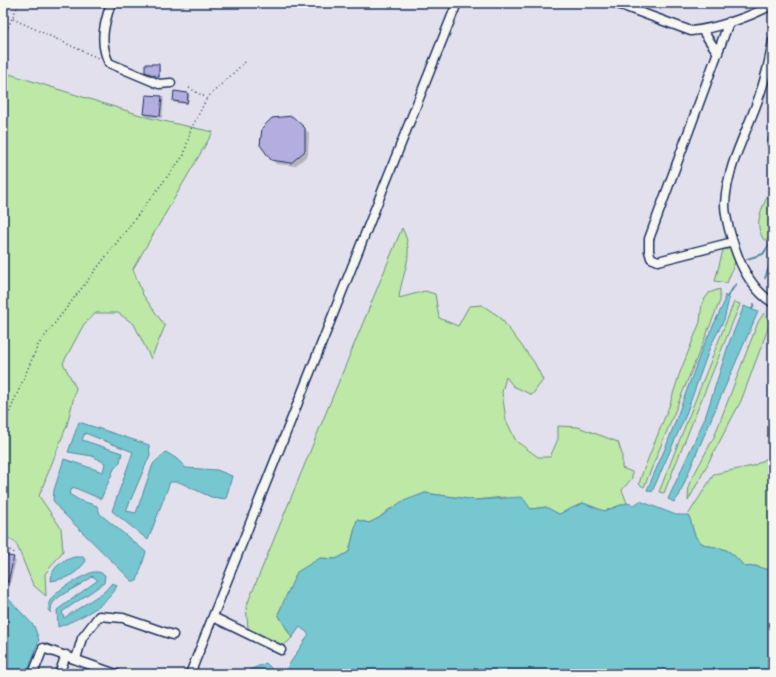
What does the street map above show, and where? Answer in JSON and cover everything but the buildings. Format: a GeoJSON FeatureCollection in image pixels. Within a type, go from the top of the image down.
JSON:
{"type":"FeatureCollection","features":[{"type":"Feature","properties":{"kind":"lane"},"geometry":{"type":"LineString","coordinates":[[111,3],[102,27],[104,53],[109,63],[159,84],[171,83]]}},
{"type":"Feature","properties":{"kind":"lane"},"geometry":{"type":"LineString","coordinates":[[190,674],[458,3]]}},
{"type":"Feature","properties":{"kind":"lane"},"geometry":{"type":"LineString","coordinates":[[615,3],[691,31],[702,30],[729,22],[764,10],[773,4]]}},
{"type":"Feature","properties":{"kind":"lane"},"geometry":{"type":"LineString","coordinates":[[729,22],[649,239],[649,251],[651,258],[658,261],[733,242]]}},
{"type":"Feature","properties":{"kind":"lane"},"geometry":{"type":"LineString","coordinates":[[702,30],[718,54]]}},
{"type":"Feature","properties":{"kind":"lane"},"geometry":{"type":"LineString","coordinates":[[773,41],[769,64],[760,94],[731,167],[725,205],[733,242],[741,263],[752,283],[773,303]]}},
{"type":"Feature","properties":{"kind":"lane"},"geometry":{"type":"LineString","coordinates":[[76,659],[82,638],[99,616],[123,618],[173,635]]}},
{"type":"Feature","properties":{"kind":"lane"},"geometry":{"type":"LineString","coordinates":[[213,617],[281,650]]}},
{"type":"Feature","properties":{"kind":"lane"},"geometry":{"type":"LineString","coordinates":[[33,674],[43,648],[116,674]]}},
{"type":"Feature","properties":{"kind":"lane"},"geometry":{"type":"LineString","coordinates":[[59,674],[66,655]]}},
{"type":"Feature","properties":{"kind":"path"},"geometry":{"type":"LineString","coordinates":[[3,38],[19,3]]}},
{"type":"Feature","properties":{"kind":"path"},"geometry":{"type":"LineString","coordinates":[[13,19],[109,63]]}},
{"type":"Feature","properties":{"kind":"path"},"geometry":{"type":"LineString","coordinates":[[3,427],[38,344],[184,155],[191,129],[207,98],[246,61]]}},
{"type":"Feature","properties":{"kind":"path"},"geometry":{"type":"LineString","coordinates":[[189,88],[207,98]]}},
{"type":"Feature","properties":{"kind":"path"},"geometry":{"type":"LineString","coordinates":[[3,546],[15,553]]}},
{"type":"Feature","properties":{"kind":"shaded area"},"geometry":{"type":"Polygon","coordinates":[[[3,3],[773,3],[773,455],[754,466],[714,474],[688,515],[676,515],[641,501],[634,505],[627,503],[622,490],[632,478],[622,468],[622,454],[558,439],[550,457],[538,457],[516,441],[506,420],[502,392],[506,376],[469,306],[458,326],[439,318],[425,291],[398,298],[402,229],[246,607],[292,638],[300,627],[309,634],[283,674],[270,674],[273,670],[247,671],[244,674],[27,674],[39,640],[3,593],[3,3]]]}},
{"type":"Feature","properties":{"kind":"green space"},"geometry":{"type":"Polygon","coordinates":[[[3,72],[150,118],[213,132],[133,269],[143,295],[165,326],[151,359],[134,324],[118,313],[96,313],[84,324],[63,363],[76,388],[67,425],[39,496],[61,528],[63,551],[45,574],[46,596],[33,585],[16,543],[3,535],[3,72]]]}},
{"type":"Feature","properties":{"kind":"green space"},"geometry":{"type":"Polygon","coordinates":[[[771,189],[773,191],[773,239],[764,240],[759,227],[759,221],[762,208],[771,189]]]}},
{"type":"Feature","properties":{"kind":"green space"},"geometry":{"type":"Polygon","coordinates":[[[402,228],[408,247],[408,255],[399,298],[425,291],[435,294],[439,318],[458,326],[469,306],[482,305],[500,317],[534,362],[543,380],[532,395],[513,386],[506,377],[502,392],[506,420],[516,441],[538,457],[550,457],[558,439],[558,426],[578,427],[618,442],[622,454],[622,468],[632,472],[632,478],[622,490],[627,503],[604,511],[583,503],[559,515],[546,507],[531,509],[504,497],[476,500],[425,493],[388,510],[379,518],[369,523],[357,520],[349,552],[336,559],[320,558],[278,614],[292,638],[280,649],[248,628],[246,607],[402,228]]]}},
{"type":"Feature","properties":{"kind":"green space"},"geometry":{"type":"Polygon","coordinates":[[[734,248],[735,262],[727,283],[715,281],[723,250],[734,248]]]}},
{"type":"Feature","properties":{"kind":"green space"},"geometry":{"type":"Polygon","coordinates":[[[720,289],[720,301],[644,487],[639,484],[642,474],[670,404],[679,375],[700,322],[702,303],[709,293],[720,289]]]}},
{"type":"Feature","properties":{"kind":"green space"},"geometry":{"type":"Polygon","coordinates":[[[734,302],[740,304],[664,493],[659,492],[734,302]]]}},
{"type":"Feature","properties":{"kind":"green space"},"geometry":{"type":"Polygon","coordinates":[[[764,313],[770,323],[741,401],[688,501],[689,484],[714,437],[758,322],[764,313]]]}},
{"type":"Feature","properties":{"kind":"green space"},"geometry":{"type":"Polygon","coordinates":[[[773,455],[773,571],[755,566],[745,567],[729,551],[702,543],[695,536],[688,515],[714,474],[753,466],[773,455]]]}},
{"type":"Feature","properties":{"kind":"water"},"geometry":{"type":"Polygon","coordinates":[[[725,295],[729,299],[724,320],[710,347],[685,417],[652,492],[647,490],[667,444],[702,349],[723,305],[725,295]]]}},
{"type":"Feature","properties":{"kind":"water"},"geometry":{"type":"Polygon","coordinates":[[[744,306],[758,312],[679,496],[674,502],[668,499],[705,418],[729,343],[744,306]]]}},
{"type":"Feature","properties":{"kind":"water"},"geometry":{"type":"Polygon","coordinates":[[[79,422],[149,445],[150,455],[126,511],[136,513],[153,464],[166,452],[177,459],[186,468],[217,470],[232,476],[226,499],[211,497],[179,482],[170,482],[148,540],[112,511],[133,452],[85,433],[82,440],[122,453],[120,462],[114,469],[101,499],[73,487],[69,494],[79,500],[97,506],[100,514],[146,552],[137,581],[132,581],[59,509],[53,500],[54,490],[64,459],[103,472],[105,463],[92,456],[68,452],[79,422]]]}},
{"type":"Feature","properties":{"kind":"water"},"geometry":{"type":"Polygon","coordinates":[[[425,493],[476,500],[522,497],[531,509],[546,507],[559,514],[583,503],[604,511],[627,503],[634,505],[640,501],[676,515],[688,515],[695,536],[702,543],[729,551],[745,567],[755,566],[773,571],[773,674],[283,674],[309,634],[300,627],[292,638],[278,614],[297,572],[320,558],[336,559],[349,552],[357,520],[369,523],[379,518],[401,502],[425,493]]]}},
{"type":"Feature","properties":{"kind":"water"},"geometry":{"type":"Polygon","coordinates":[[[74,557],[83,557],[86,561],[71,575],[63,579],[51,581],[51,576],[55,568],[65,560],[74,557]]]}},
{"type":"Feature","properties":{"kind":"water"},"geometry":{"type":"Polygon","coordinates":[[[93,572],[99,572],[105,575],[104,583],[62,612],[64,618],[105,591],[112,583],[117,585],[114,592],[101,605],[58,627],[57,610],[98,580],[92,576],[88,580],[56,599],[51,607],[51,613],[48,610],[49,602],[57,592],[76,580],[93,572]]]}},
{"type":"Feature","properties":{"kind":"water"},"geometry":{"type":"Polygon","coordinates":[[[3,593],[34,626],[39,640],[27,674],[3,674],[3,593]]]}},
{"type":"Feature","properties":{"kind":"water"},"geometry":{"type":"Polygon","coordinates":[[[266,663],[273,670],[270,674],[244,674],[247,671],[266,663]]]}},
{"type":"Feature","properties":{"kind":"waterway"},"geometry":{"type":"LineString","coordinates":[[773,127],[767,143],[773,160]]}},
{"type":"Feature","properties":{"kind":"waterway"},"geometry":{"type":"LineString","coordinates":[[747,259],[763,254],[773,239]]}},
{"type":"Feature","properties":{"kind":"waterway"},"geometry":{"type":"LineString","coordinates":[[765,278],[773,257]]}},
{"type":"Feature","properties":{"kind":"waterway"},"geometry":{"type":"LineString","coordinates":[[727,297],[736,284]]}},
{"type":"Feature","properties":{"kind":"waterway"},"geometry":{"type":"LineString","coordinates":[[752,309],[754,304]]}}]}
